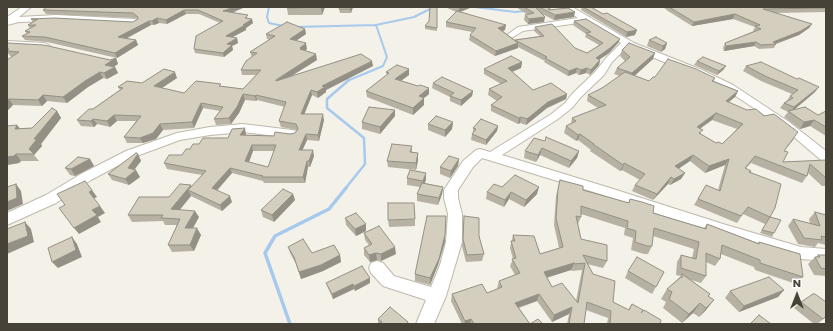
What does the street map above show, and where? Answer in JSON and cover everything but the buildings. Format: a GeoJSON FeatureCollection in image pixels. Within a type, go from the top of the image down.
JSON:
{"type":"FeatureCollection","features":[{"type":"Feature","properties":{"kind":"street"},"geometry":{"type":"LineString","coordinates":[[7,22],[27,7]]}},
{"type":"Feature","properties":{"kind":"street"},"geometry":{"type":"LineString","coordinates":[[566,7],[642,51],[698,72],[729,87],[785,124],[826,157]]}},
{"type":"Feature","properties":{"kind":"street"},"geometry":{"type":"LineString","coordinates":[[7,22],[22,19],[56,18],[135,22]]}},
{"type":"Feature","properties":{"kind":"street"},"geometry":{"type":"LineString","coordinates":[[508,37],[521,29],[586,19]]}},
{"type":"Feature","properties":{"kind":"street"},"geometry":{"type":"LineString","coordinates":[[492,156],[554,117],[569,105],[576,96],[600,73],[609,60],[626,42]]}},
{"type":"Feature","properties":{"kind":"street"},"geometry":{"type":"LineString","coordinates":[[7,44],[25,44],[54,48]]}},
{"type":"Feature","properties":{"kind":"street"},"geometry":{"type":"LineString","coordinates":[[7,219],[51,199],[86,177],[130,154],[177,137],[210,131],[243,128],[292,134]]}},
{"type":"Feature","properties":{"kind":"street"},"geometry":{"type":"LineString","coordinates":[[425,324],[448,265],[454,242],[455,214],[450,198],[451,190],[456,180],[468,164],[480,153],[612,193],[722,230],[801,253],[826,255]]}},
{"type":"Feature","properties":{"kind":"street"},"geometry":{"type":"LineString","coordinates":[[377,268],[389,281],[437,296]]}},
{"type":"Feature","properties":{"kind":"waterway"},"geometry":{"type":"LineString","coordinates":[[269,7],[267,17],[269,23],[283,26]]}},
{"type":"Feature","properties":{"kind":"waterway"},"geometry":{"type":"LineString","coordinates":[[376,25],[414,17],[434,7]]}},
{"type":"Feature","properties":{"kind":"waterway"},"geometry":{"type":"LineString","coordinates":[[475,7],[515,12],[525,11]]}},
{"type":"Feature","properties":{"kind":"waterway"},"geometry":{"type":"LineString","coordinates":[[295,27],[376,25]]}},
{"type":"Feature","properties":{"kind":"waterway"},"geometry":{"type":"LineString","coordinates":[[349,80],[383,66],[387,57],[376,25]]}},
{"type":"Feature","properties":{"kind":"waterway"},"geometry":{"type":"LineString","coordinates":[[345,189],[365,164],[364,138],[327,108],[327,99],[349,80]]}},
{"type":"Feature","properties":{"kind":"waterway"},"geometry":{"type":"LineString","coordinates":[[290,324],[265,253],[275,236],[329,209],[346,188]]}}]}
